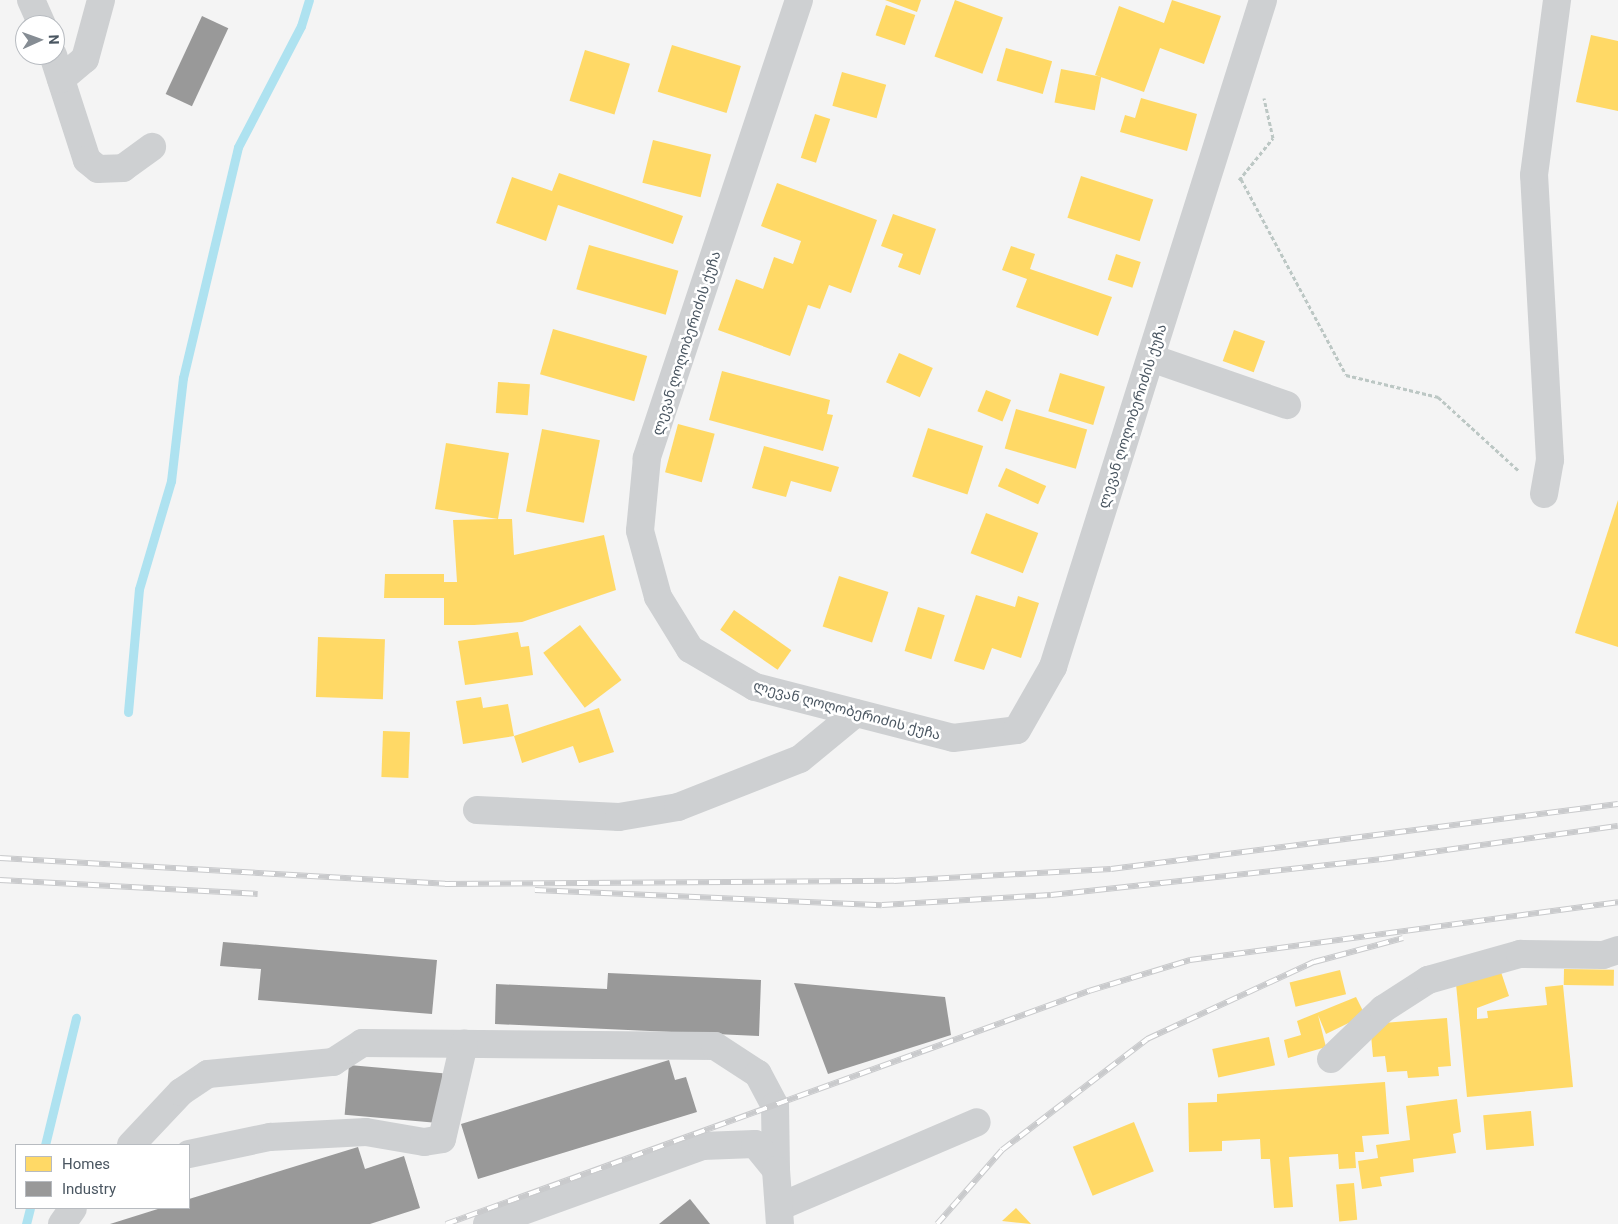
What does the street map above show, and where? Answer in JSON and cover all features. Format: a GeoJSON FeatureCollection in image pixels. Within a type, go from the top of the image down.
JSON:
{"type":"FeatureCollection","features":[{"type":"Feature","properties":{"kind":"street"},"geometry":{"type":"LineString","coordinates":[[31,0],[38,15]]}},
{"type":"Feature","properties":{"kind":"street"},"geometry":{"type":"LineString","coordinates":[[101,0],[85,60],[57,67],[87,160],[98,169],[123,168],[152,147]]}},
{"type":"Feature","properties":{"kind":"street","name":"ლევან ღოღობერიძის ქუჩა"},"geometry":{"type":"LineString","coordinates":[[799,0],[647,458],[640,531],[658,597],[690,649],[754,687],[953,738],[1017,730],[1053,667],[1263,0]]}},
{"type":"Feature","properties":{"kind":"street"},"geometry":{"type":"LineString","coordinates":[[1544,494],[1550,460],[1534,175],[1557,0]]}},
{"type":"Feature","properties":{"kind":"street"},"geometry":{"type":"LineString","coordinates":[[1151,358],[1287,405]]}},
{"type":"Feature","properties":{"kind":"street"},"geometry":{"type":"LineString","coordinates":[[477,810],[618,817],[678,808],[800,759],[856,713]]}},
{"type":"Feature","properties":{"kind":"street"},"geometry":{"type":"LineString","coordinates":[[1331,1059],[1377,1014],[1428,980],[1520,954],[1603,955],[1618,950]]}},
{"type":"Feature","properties":{"kind":"street"},"geometry":{"type":"LineString","coordinates":[[132,1144],[181,1092],[208,1074],[333,1062],[362,1043],[716,1046],[758,1074],[774,1106],[779,1216],[978,1122]]}},
{"type":"Feature","properties":{"kind":"street"},"geometry":{"type":"LineString","coordinates":[[190,1154],[270,1137],[366,1132],[424,1142],[442,1139],[464,1044]]}},
{"type":"Feature","properties":{"kind":"street"},"geometry":{"type":"LineString","coordinates":[[487,1224],[702,1146],[755,1144],[776,1170]]}},
{"type":"Feature","properties":{"kind":"street"},"geometry":{"type":"LineString","coordinates":[[62,1224],[72,1209]]}},
{"type":"Feature","properties":{"kind":"path"},"geometry":{"type":"LineString","coordinates":[[1241,179],[1346,375],[1438,396],[1544,494]]}},
{"type":"Feature","properties":{"kind":"building: Homes"},"geometry":{"type":"Polygon","coordinates":[[[885,0],[921,0],[917,12],[885,0]]]}},
{"type":"Feature","properties":{"kind":"building: Homes"},"geometry":{"type":"Polygon","coordinates":[[[955,0],[1003,17],[982,74],[934,56],[955,0]]]}},
{"type":"Feature","properties":{"kind":"building: Homes"},"geometry":{"type":"Polygon","coordinates":[[[1172,0],[1221,16],[1204,64],[1160,48],[1144,92],[1095,75],[1119,6],[1164,23],[1172,0]]]}},
{"type":"Feature","properties":{"kind":"building: Homes"},"geometry":{"type":"Polygon","coordinates":[[[886,5],[915,15],[905,45],[876,35],[886,5]]]}},
{"type":"Feature","properties":{"kind":"building: Homes"},"geometry":{"type":"Polygon","coordinates":[[[1591,35],[1618,41],[1618,111],[1576,102],[1591,35]]]}},
{"type":"Feature","properties":{"kind":"building: Homes"},"geometry":{"type":"Polygon","coordinates":[[[672,45],[741,66],[727,113],[658,92],[672,45]]]}},
{"type":"Feature","properties":{"kind":"building: Homes"},"geometry":{"type":"Polygon","coordinates":[[[1006,48],[1052,61],[1043,94],[997,81],[1006,48]]]}},
{"type":"Feature","properties":{"kind":"building: Homes"},"geometry":{"type":"Polygon","coordinates":[[[585,50],[630,64],[614,114],[570,101],[585,50]]]}},
{"type":"Feature","properties":{"kind":"building: Homes"},"geometry":{"type":"Polygon","coordinates":[[[1061,69],[1101,77],[1095,110],[1055,102],[1061,69]]]}},
{"type":"Feature","properties":{"kind":"building: Homes"},"geometry":{"type":"Polygon","coordinates":[[[842,72],[886,85],[877,118],[832,106],[842,72]]]}},
{"type":"Feature","properties":{"kind":"building: Homes"},"geometry":{"type":"Polygon","coordinates":[[[1141,98],[1197,114],[1187,151],[1120,132],[1125,115],[1135,118],[1141,98]]]}},
{"type":"Feature","properties":{"kind":"building: Homes"},"geometry":{"type":"Polygon","coordinates":[[[815,114],[830,119],[816,163],[801,158],[815,114]]]}},
{"type":"Feature","properties":{"kind":"building: Homes"},"geometry":{"type":"Polygon","coordinates":[[[653,140],[711,155],[701,197],[642,183],[653,140]]]}},
{"type":"Feature","properties":{"kind":"building: Homes"},"geometry":{"type":"Polygon","coordinates":[[[559,173],[683,216],[673,244],[558,205],[546,241],[496,223],[512,177],[552,191],[559,173]]]}},
{"type":"Feature","properties":{"kind":"building: Homes"},"geometry":{"type":"Polygon","coordinates":[[[1081,176],[1153,199],[1140,241],[1067,218],[1081,176]]]}},
{"type":"Feature","properties":{"kind":"building: Homes"},"geometry":{"type":"Polygon","coordinates":[[[777,183],[877,220],[851,293],[829,285],[820,309],[808,305],[790,356],[718,330],[736,279],[763,289],[774,257],[793,264],[801,241],[761,226],[777,183]]]}},
{"type":"Feature","properties":{"kind":"building: Homes"},"geometry":{"type":"Polygon","coordinates":[[[893,214],[936,229],[920,275],[898,267],[903,254],[881,246],[893,214]]]}},
{"type":"Feature","properties":{"kind":"building: Homes"},"geometry":{"type":"Polygon","coordinates":[[[589,245],[678,271],[666,315],[576,289],[589,245]]]}},
{"type":"Feature","properties":{"kind":"building: Homes"},"geometry":{"type":"Polygon","coordinates":[[[1011,246],[1035,254],[1030,269],[1112,297],[1098,336],[1016,307],[1027,279],[1002,270],[1011,246]]]}},
{"type":"Feature","properties":{"kind":"building: Homes"},"geometry":{"type":"Polygon","coordinates":[[[1116,254],[1141,262],[1132,288],[1108,280],[1116,254]]]}},
{"type":"Feature","properties":{"kind":"building: Homes"},"geometry":{"type":"Polygon","coordinates":[[[553,329],[647,356],[634,401],[540,374],[553,329]]]}},
{"type":"Feature","properties":{"kind":"building: Homes"},"geometry":{"type":"Polygon","coordinates":[[[1234,330],[1265,341],[1254,372],[1223,361],[1234,330]]]}},
{"type":"Feature","properties":{"kind":"building: Homes"},"geometry":{"type":"Polygon","coordinates":[[[899,353],[933,368],[920,397],[886,382],[899,353]]]}},
{"type":"Feature","properties":{"kind":"building: Homes"},"geometry":{"type":"Polygon","coordinates":[[[722,371],[830,400],[827,414],[833,415],[823,451],[709,420],[722,371]]]}},
{"type":"Feature","properties":{"kind":"building: Homes"},"geometry":{"type":"Polygon","coordinates":[[[1060,373],[1105,387],[1093,425],[1048,411],[1060,373]]]}},
{"type":"Feature","properties":{"kind":"building: Homes"},"geometry":{"type":"Polygon","coordinates":[[[498,382],[530,384],[528,415],[496,413],[498,382]]]}},
{"type":"Feature","properties":{"kind":"building: Homes"},"geometry":{"type":"Polygon","coordinates":[[[986,390],[1011,400],[1002,421],[977,411],[986,390]]]}},
{"type":"Feature","properties":{"kind":"building: Homes"},"geometry":{"type":"Polygon","coordinates":[[[1016,409],[1087,429],[1076,469],[1005,448],[1016,409]]]}},
{"type":"Feature","properties":{"kind":"building: Homes"},"geometry":{"type":"Polygon","coordinates":[[[678,424],[715,434],[702,482],[665,472],[678,424]]]}},
{"type":"Feature","properties":{"kind":"building: Homes"},"geometry":{"type":"Polygon","coordinates":[[[928,428],[983,446],[967,494],[912,477],[928,428]]]}},
{"type":"Feature","properties":{"kind":"building: Homes"},"geometry":{"type":"Polygon","coordinates":[[[542,429],[600,440],[584,523],[526,511],[542,429]]]}},
{"type":"Feature","properties":{"kind":"building: Homes"},"geometry":{"type":"Polygon","coordinates":[[[446,443],[509,453],[498,519],[435,509],[446,443]]]}},
{"type":"Feature","properties":{"kind":"building: Homes"},"geometry":{"type":"Polygon","coordinates":[[[764,446],[839,467],[831,492],[791,481],[786,497],[752,488],[764,446]]]}},
{"type":"Feature","properties":{"kind":"building: Homes"},"geometry":{"type":"Polygon","coordinates":[[[1006,468],[1046,486],[1038,504],[998,486],[1006,468]]]}},
{"type":"Feature","properties":{"kind":"building: Homes"},"geometry":{"type":"Polygon","coordinates":[[[1618,500],[1618,647],[1575,633],[1618,500]]]}},
{"type":"Feature","properties":{"kind":"building: Homes"},"geometry":{"type":"Polygon","coordinates":[[[986,513],[1038,533],[1023,573],[971,553],[986,513]]]}},
{"type":"Feature","properties":{"kind":"building: Homes"},"geometry":{"type":"Polygon","coordinates":[[[512,519],[514,555],[604,535],[616,590],[522,622],[474,625],[444,625],[444,598],[384,598],[385,574],[444,574],[444,582],[457,582],[453,520],[512,519]]]}},
{"type":"Feature","properties":{"kind":"building: Homes"},"geometry":{"type":"Polygon","coordinates":[[[839,576],[888,592],[872,642],[823,626],[839,576]]]}},
{"type":"Feature","properties":{"kind":"building: Homes"},"geometry":{"type":"Polygon","coordinates":[[[976,595],[1015,607],[1018,596],[1039,603],[1021,658],[992,648],[984,670],[954,661],[976,595]]]}},
{"type":"Feature","properties":{"kind":"building: Homes"},"geometry":{"type":"Polygon","coordinates":[[[918,607],[945,615],[931,659],[905,651],[918,607]]]}},
{"type":"Feature","properties":{"kind":"building: Homes"},"geometry":{"type":"Polygon","coordinates":[[[734,610],[791,650],[778,670],[720,630],[734,610]]]}},
{"type":"Feature","properties":{"kind":"building: Homes"},"geometry":{"type":"Polygon","coordinates":[[[580,625],[622,680],[585,708],[543,653],[580,625]]]}},
{"type":"Feature","properties":{"kind":"building: Homes"},"geometry":{"type":"Polygon","coordinates":[[[518,632],[521,647],[529,646],[533,675],[465,685],[458,641],[518,632]]]}},
{"type":"Feature","properties":{"kind":"building: Homes"},"geometry":{"type":"Polygon","coordinates":[[[318,637],[385,639],[383,699],[316,697],[318,637]]]}},
{"type":"Feature","properties":{"kind":"building: Homes"},"geometry":{"type":"Polygon","coordinates":[[[481,697],[483,708],[508,704],[514,736],[463,744],[456,701],[481,697]]]}},
{"type":"Feature","properties":{"kind":"building: Homes"},"geometry":{"type":"Polygon","coordinates":[[[599,708],[614,752],[579,763],[573,746],[522,763],[514,736],[599,708]]]}},
{"type":"Feature","properties":{"kind":"building: Homes"},"geometry":{"type":"Polygon","coordinates":[[[383,731],[410,732],[408,778],[381,777],[383,731]]]}},
{"type":"Feature","properties":{"kind":"building: Homes"},"geometry":{"type":"Polygon","coordinates":[[[1500,969],[1509,996],[1477,1008],[1477,1019],[1488,1018],[1487,1011],[1547,1005],[1545,987],[1563,985],[1573,1087],[1467,1097],[1456,984],[1500,969]]]}},
{"type":"Feature","properties":{"kind":"building: Homes"},"geometry":{"type":"Polygon","coordinates":[[[1564,969],[1614,970],[1614,986],[1564,985],[1564,969]]]}},
{"type":"Feature","properties":{"kind":"building: Homes"},"geometry":{"type":"Polygon","coordinates":[[[1340,970],[1346,994],[1296,1007],[1290,983],[1340,970]]]}},
{"type":"Feature","properties":{"kind":"building: Homes"},"geometry":{"type":"Polygon","coordinates":[[[1356,997],[1365,1015],[1326,1034],[1318,1015],[1326,1047],[1288,1058],[1284,1040],[1301,1035],[1297,1021],[1356,997]]]}},
{"type":"Feature","properties":{"kind":"building: Homes"},"geometry":{"type":"Polygon","coordinates":[[[1447,1018],[1451,1066],[1438,1067],[1439,1076],[1408,1078],[1407,1071],[1387,1072],[1385,1056],[1373,1057],[1370,1024],[1447,1018]]]}},
{"type":"Feature","properties":{"kind":"building: Homes"},"geometry":{"type":"Polygon","coordinates":[[[1269,1037],[1275,1065],[1218,1077],[1212,1049],[1269,1037]]]}},
{"type":"Feature","properties":{"kind":"building: Homes"},"geometry":{"type":"Polygon","coordinates":[[[1385,1082],[1389,1134],[1362,1136],[1364,1152],[1355,1152],[1356,1168],[1339,1169],[1338,1154],[1289,1157],[1293,1207],[1274,1208],[1270,1159],[1261,1159],[1260,1139],[1222,1141],[1222,1151],[1189,1152],[1188,1103],[1217,1102],[1217,1094],[1385,1082]]]}},
{"type":"Feature","properties":{"kind":"building: Homes"},"geometry":{"type":"Polygon","coordinates":[[[1457,1099],[1461,1132],[1453,1134],[1456,1153],[1413,1159],[1414,1172],[1380,1177],[1382,1186],[1362,1189],[1358,1161],[1378,1158],[1376,1145],[1410,1140],[1406,1106],[1457,1099]]]}},
{"type":"Feature","properties":{"kind":"building: Homes"},"geometry":{"type":"Polygon","coordinates":[[[1531,1111],[1534,1146],[1486,1150],[1483,1115],[1531,1111]]]}},
{"type":"Feature","properties":{"kind":"building: Homes"},"geometry":{"type":"Polygon","coordinates":[[[1134,1122],[1154,1171],[1093,1196],[1073,1147],[1134,1122]]]}},
{"type":"Feature","properties":{"kind":"building: Homes"},"geometry":{"type":"Polygon","coordinates":[[[1354,1183],[1357,1220],[1339,1221],[1336,1185],[1354,1183]]]}},
{"type":"Feature","properties":{"kind":"building: Homes"},"geometry":{"type":"Polygon","coordinates":[[[1016,1208],[1031,1224],[1002,1221],[1016,1208]]]}},
{"type":"Feature","properties":{"kind":"building: Industry"},"geometry":{"type":"Polygon","coordinates":[[[202,16],[228,28],[192,106],[166,94],[202,16]]]}},
{"type":"Feature","properties":{"kind":"building: Industry"},"geometry":{"type":"Polygon","coordinates":[[[223,942],[437,960],[432,1014],[258,1000],[261,969],[220,966],[223,942]]]}},
{"type":"Feature","properties":{"kind":"building: Industry"},"geometry":{"type":"Polygon","coordinates":[[[608,973],[761,980],[759,1036],[495,1024],[496,984],[607,989],[608,973]]]}},
{"type":"Feature","properties":{"kind":"building: Industry"},"geometry":{"type":"Polygon","coordinates":[[[794,983],[945,997],[951,1035],[828,1074],[794,983]]]}},
{"type":"Feature","properties":{"kind":"building: Industry"},"geometry":{"type":"Polygon","coordinates":[[[669,1060],[675,1080],[686,1077],[697,1112],[478,1179],[461,1124],[669,1060]]]}},
{"type":"Feature","properties":{"kind":"building: Industry"},"geometry":{"type":"Polygon","coordinates":[[[349,1065],[443,1073],[438,1123],[345,1115],[349,1065]]]}},
{"type":"Feature","properties":{"kind":"building: Industry"},"geometry":{"type":"Polygon","coordinates":[[[358,1147],[365,1169],[404,1156],[420,1208],[370,1224],[110,1224],[158,1209],[190,1209],[190,1199],[358,1147]]]}},
{"type":"Feature","properties":{"kind":"building: Industry"},"geometry":{"type":"Polygon","coordinates":[[[690,1199],[710,1224],[659,1224],[690,1199]]]}},
{"type":"Feature","properties":{"kind":"waterway"},"geometry":{"type":"LineString","coordinates":[[128,712],[139,589],[171,481],[183,378],[238,147],[301,26],[309,0]]}},
{"type":"Feature","properties":{"kind":"waterway"},"geometry":{"type":"LineString","coordinates":[[45,1144],[76,1018]]}},
{"type":"Feature","properties":{"kind":"waterway"},"geometry":{"type":"LineString","coordinates":[[26,1224],[30,1209]]}},
{"type":"Feature","properties":{"kind":"railway"},"geometry":{"type":"LineString","coordinates":[[0,858],[445,884],[894,881],[1111,869],[1618,804]]}},
{"type":"Feature","properties":{"kind":"railway"},"geometry":{"type":"LineString","coordinates":[[535,890],[882,905],[1051,895],[1382,859],[1618,826]]}},
{"type":"Feature","properties":{"kind":"railway"},"geometry":{"type":"LineString","coordinates":[[0,880],[258,894]]}},
{"type":"Feature","properties":{"kind":"railway"},"geometry":{"type":"LineString","coordinates":[[446,1224],[1089,991],[1190,960],[1618,902]]}},
{"type":"Feature","properties":{"kind":"railway"},"geometry":{"type":"LineString","coordinates":[[937,1224],[1002,1150],[1147,1039],[1314,962],[1403,938]]}}]}
